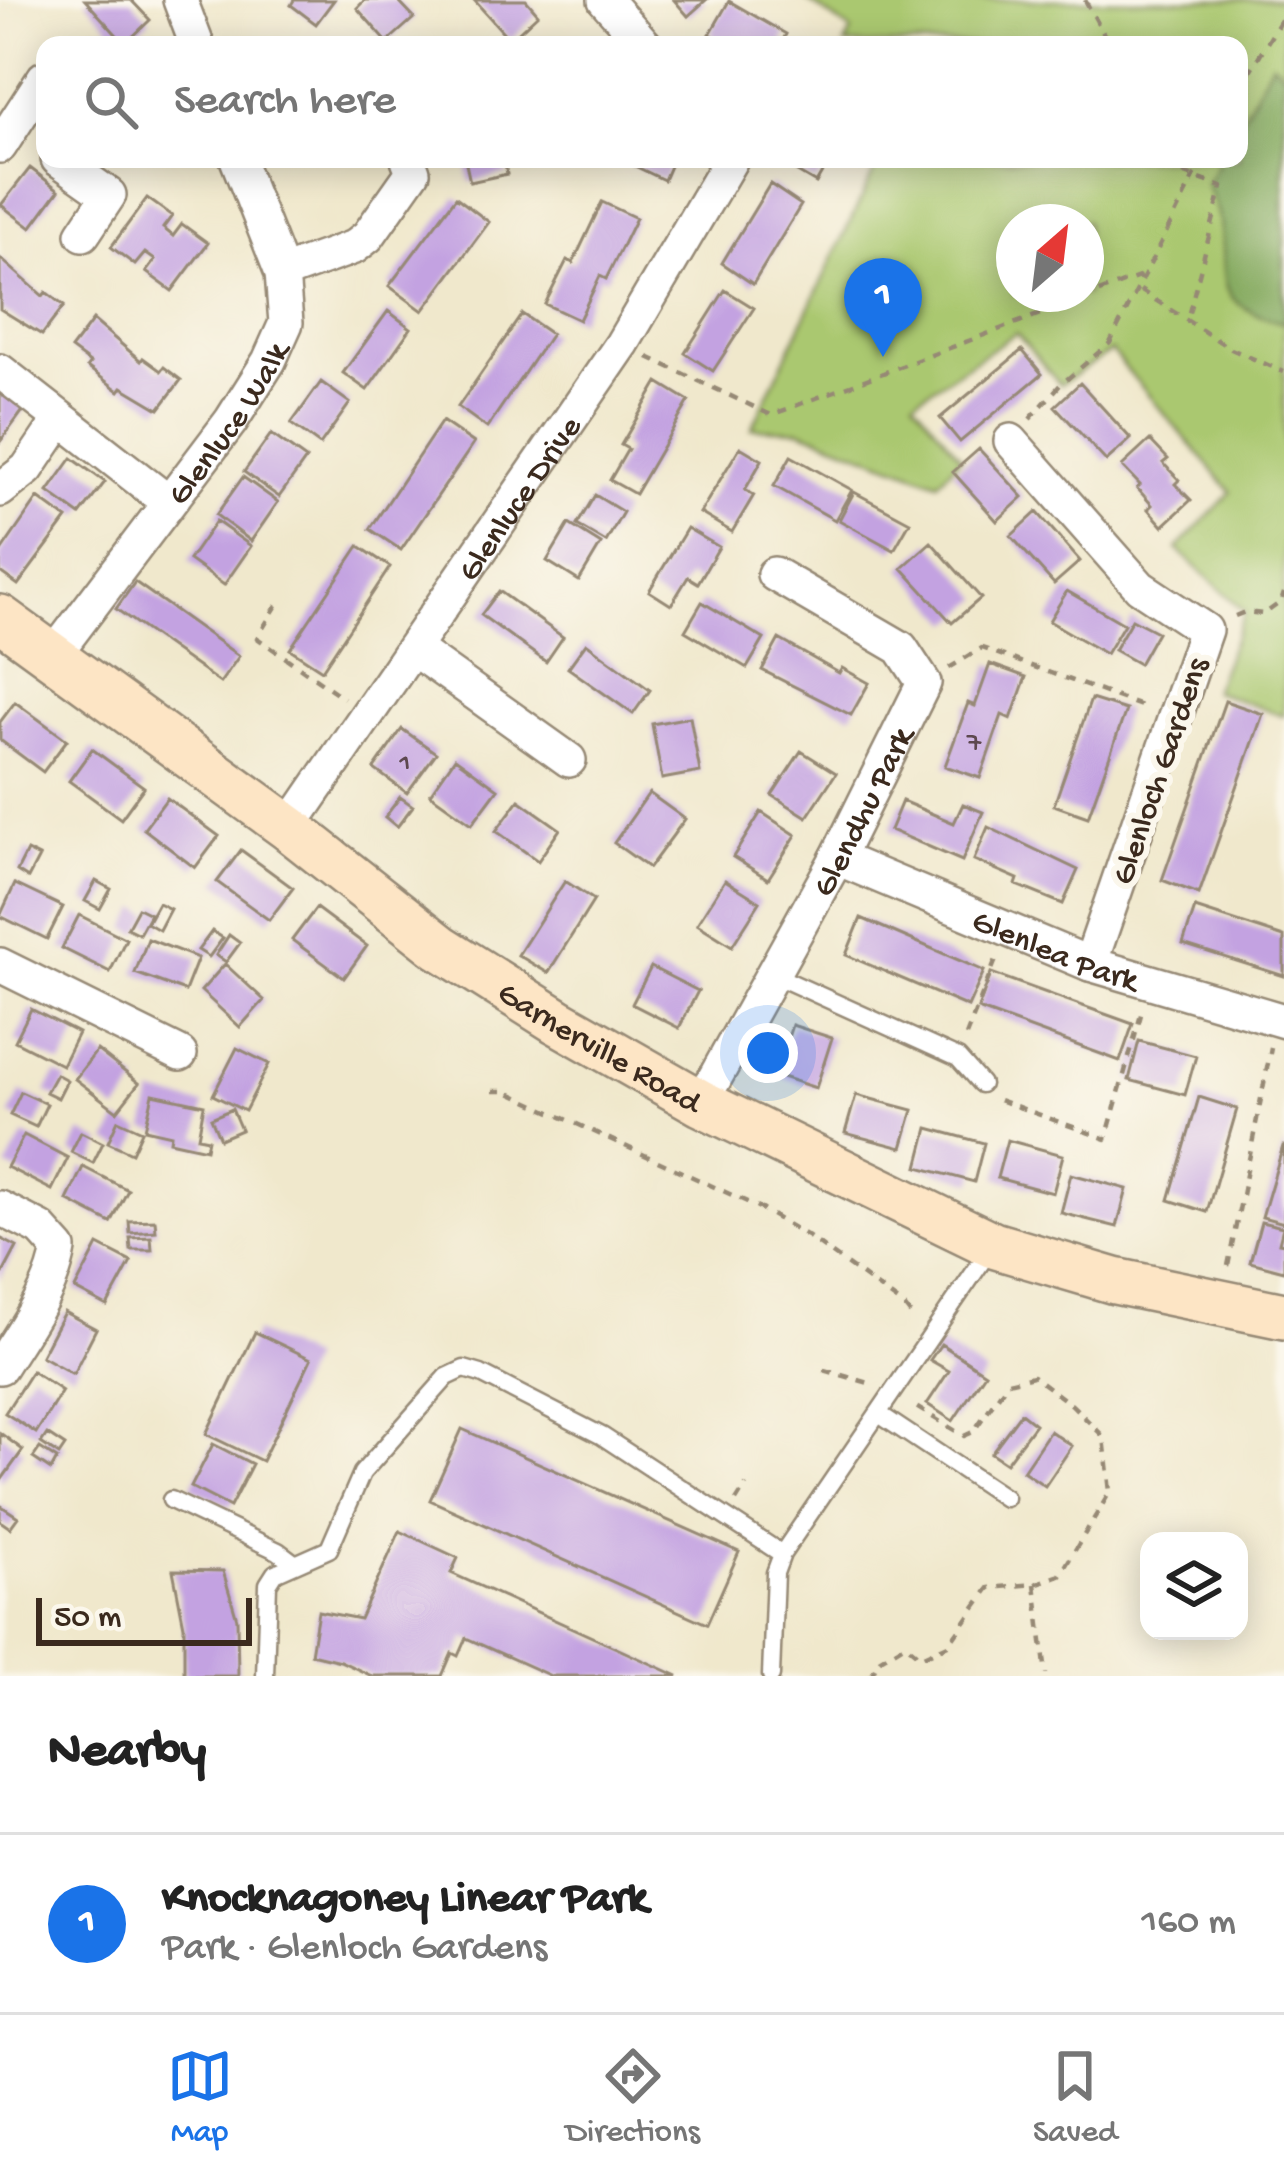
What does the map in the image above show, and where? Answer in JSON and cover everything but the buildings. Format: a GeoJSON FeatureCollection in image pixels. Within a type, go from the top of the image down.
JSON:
{"type":"FeatureCollection","features":[{"type":"Feature","properties":{"kind":"street"},"geometry":{"type":"LineString","coordinates":[[180,0],[194,36]]}},
{"type":"Feature","properties":{"kind":"street"},"geometry":{"type":"LineString","coordinates":[[605,0],[637,36]]}},
{"type":"Feature","properties":{"kind":"street"},"geometry":{"type":"LineString","coordinates":[[36,91],[5,139],[36,149]]}},
{"type":"Feature","properties":{"kind":"street"},"geometry":{"type":"LineString","coordinates":[[71,168],[109,195],[83,234]]}},
{"type":"Feature","properties":{"kind":"street","name":"Glenluce Walk"},"geometry":{"type":"LineString","coordinates":[[53,656],[231,421],[269,361],[286,322],[281,274],[240,168]]}},
{"type":"Feature","properties":{"kind":"street"},"geometry":{"type":"LineString","coordinates":[[281,274],[354,247],[368,236],[411,168]]}},
{"type":"Feature","properties":{"kind":"street","name":"Glenluce Drive"},"geometry":{"type":"LineString","coordinates":[[289,828],[622,344],[726,168]]}},
{"type":"Feature","properties":{"kind":"street"},"geometry":{"type":"LineString","coordinates":[[0,371],[168,502]]}},
{"type":"Feature","properties":{"kind":"street"},"geometry":{"type":"LineString","coordinates":[[0,490],[27,470],[60,420]]}},
{"type":"Feature","properties":{"kind":"street","name":"Glenloch Gardens"},"geometry":{"type":"LineString","coordinates":[[1011,441],[1140,586],[1205,630],[1090,964]]}},
{"type":"Feature","properties":{"kind":"street"},"geometry":{"type":"LineString","coordinates":[[774,574],[901,648],[924,683]]}},
{"type":"Feature","properties":{"kind":"street","name":"Garnerville Road"},"geometry":{"type":"LineString","coordinates":[[0,618],[289,828],[440,947],[701,1103],[993,1245],[1115,1281],[1284,1316]]}},
{"type":"Feature","properties":{"kind":"street"},"geometry":{"type":"LineString","coordinates":[[415,650],[569,760]]}},
{"type":"Feature","properties":{"kind":"street","name":"Glendhu Park"},"geometry":{"type":"LineString","coordinates":[[701,1103],[837,858],[924,683]]}},
{"type":"Feature","properties":{"kind":"street","name":"Glenlea Park"},"geometry":{"type":"LineString","coordinates":[[837,858],[1090,964],[1280,1020]]}},
{"type":"Feature","properties":{"kind":"street"},"geometry":{"type":"LineString","coordinates":[[0,965],[180,1054]]}},
{"type":"Feature","properties":{"kind":"street"},"geometry":{"type":"LineString","coordinates":[[0,1208],[41,1229],[59,1249],[56,1267],[34,1313],[0,1367]]}},
{"type":"Feature","properties":{"kind":"lane"},"geometry":{"type":"LineString","coordinates":[[772,974],[958,1058],[981,1084]]}},
{"type":"Feature","properties":{"kind":"lane"},"geometry":{"type":"LineString","coordinates":[[772,1676],[775,1573],[782,1554],[993,1245]]}},
{"type":"Feature","properties":{"kind":"lane"},"geometry":{"type":"LineString","coordinates":[[265,1676],[268,1584],[275,1573],[329,1549],[362,1473],[447,1377],[464,1369],[602,1436],[782,1554]]}},
{"type":"Feature","properties":{"kind":"lane"},"geometry":{"type":"LineString","coordinates":[[879,1414],[1004,1498]]}},
{"type":"Feature","properties":{"kind":"lane"},"geometry":{"type":"LineString","coordinates":[[171,1500],[294,1563]]}},
{"type":"Feature","properties":{"kind":"path"},"geometry":{"type":"LineString","coordinates":[[1085,0],[1105,36]]}},
{"type":"Feature","properties":{"kind":"path"},"geometry":{"type":"LineString","coordinates":[[1248,74],[1284,15]]}},
{"type":"Feature","properties":{"kind":"path"},"geometry":{"type":"LineString","coordinates":[[1178,168],[1222,187],[1187,320]]}},
{"type":"Feature","properties":{"kind":"path"},"geometry":{"type":"LineString","coordinates":[[1011,441],[1060,385],[1111,343],[1198,168]]}},
{"type":"Feature","properties":{"kind":"path"},"geometry":{"type":"LineString","coordinates":[[622,344],[771,416],[1147,274]]}},
{"type":"Feature","properties":{"kind":"path"},"geometry":{"type":"LineString","coordinates":[[1140,290],[1231,349],[1284,372]]}},
{"type":"Feature","properties":{"kind":"path"},"geometry":{"type":"LineString","coordinates":[[1205,630],[1245,612],[1264,614],[1284,593]]}},
{"type":"Feature","properties":{"kind":"path"},"geometry":{"type":"LineString","coordinates":[[278,605],[256,638],[368,715]]}},
{"type":"Feature","properties":{"kind":"path"},"geometry":{"type":"LineString","coordinates":[[924,683],[982,648],[1176,719]]}},
{"type":"Feature","properties":{"kind":"path"},"geometry":{"type":"LineString","coordinates":[[958,1058],[1008,929]]}},
{"type":"Feature","properties":{"kind":"path"},"geometry":{"type":"LineString","coordinates":[[981,1084],[1004,1105],[1106,1139],[1151,982]]}},
{"type":"Feature","properties":{"kind":"path"},"geometry":{"type":"LineString","coordinates":[[1220,1305],[1280,1020]]}},
{"type":"Feature","properties":{"kind":"path"},"geometry":{"type":"LineString","coordinates":[[493,1091],[505,1091],[756,1206],[809,1237],[933,1333]]}},
{"type":"Feature","properties":{"kind":"path"},"geometry":{"type":"LineString","coordinates":[[824,1370],[894,1392]]}},
{"type":"Feature","properties":{"kind":"path"},"geometry":{"type":"LineString","coordinates":[[1035,1584],[1046,1673]]}},
{"type":"Feature","properties":{"kind":"green space"},"geometry":{"type":"Polygon","coordinates":[[[806,0],[1284,0],[1284,716],[1213,691],[1245,612],[1177,549],[1231,492],[1111,351],[1060,385],[1016,333],[914,400],[961,457],[938,482],[800,430],[752,428],[876,168],[1248,168],[1248,36],[850,36],[852,31],[806,0]]]}},
{"type":"Feature","properties":{"kind":"green space"},"geometry":{"type":"Polygon","coordinates":[[[1272,62],[1284,73],[1284,323],[1243,307],[1227,288],[1219,217],[1206,185],[1215,168],[1248,168],[1248,106],[1272,62]]]}},
{"type":"Feature","properties":{"kind":"place","name":"Knocknagoney Linear Park"},"geometry":{"type":"Point","coordinates":[883,357]}}]}
